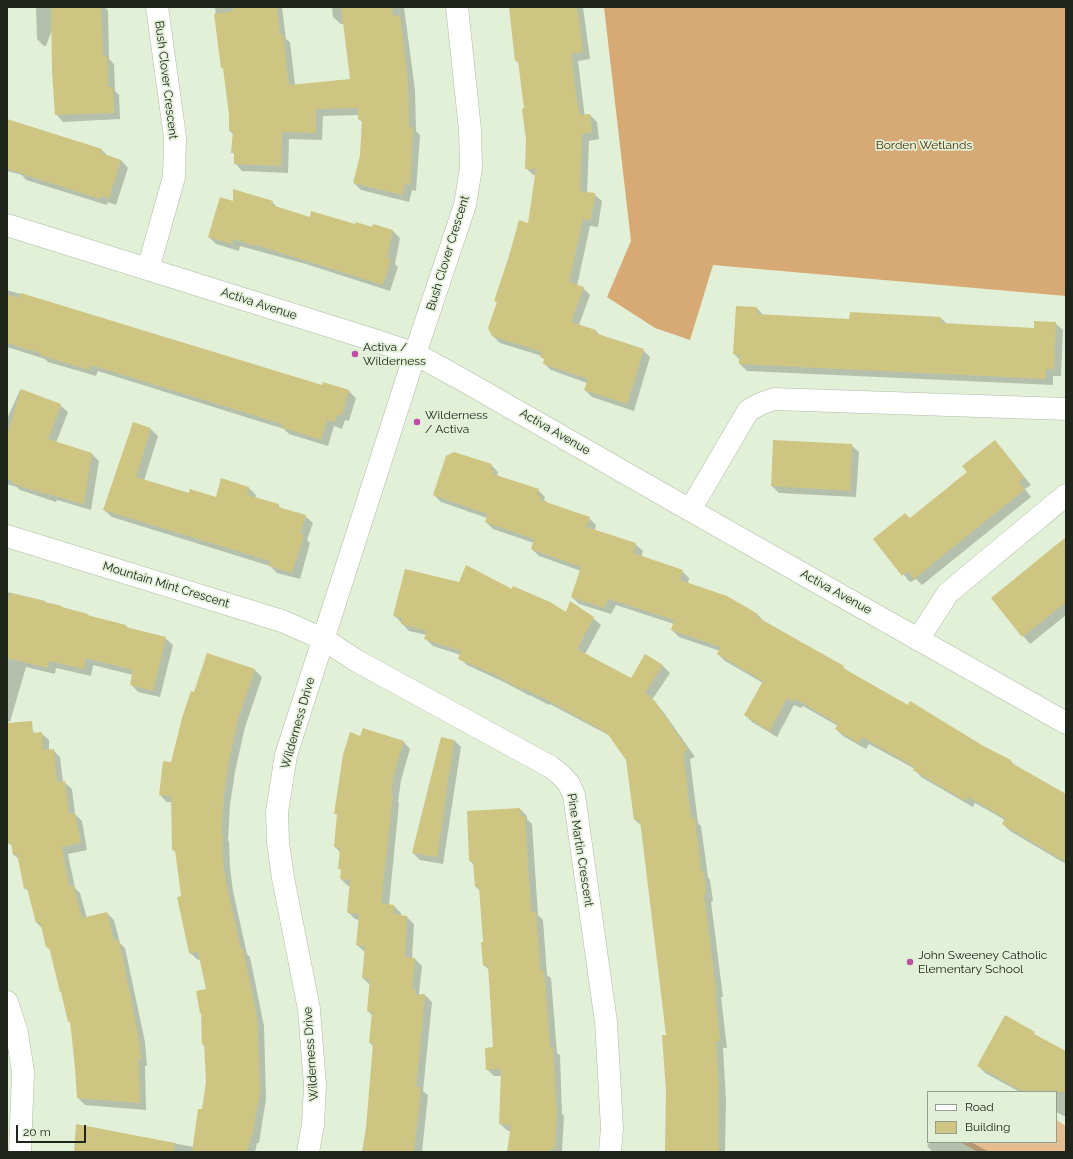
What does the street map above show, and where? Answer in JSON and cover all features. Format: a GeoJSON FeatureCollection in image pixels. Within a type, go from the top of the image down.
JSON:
{"type":"FeatureCollection","features":[{"type":"Feature","properties":{"kind":"street","name":"Bush Clover Crescent"},"geometry":{"type":"LineString","coordinates":[[148,269],[174,177],[175,137],[157,7]]}},
{"type":"Feature","properties":{"kind":"street","name":"Bush Clover Crescent"},"geometry":{"type":"LineString","coordinates":[[415,354],[465,205],[471,168],[470,130],[457,7]]}},
{"type":"Feature","properties":{"kind":"street","name":"Activa Avenue"},"geometry":{"type":"LineString","coordinates":[[7,225],[415,354],[454,374],[690,510],[1066,722]]}},
{"type":"Feature","properties":{"kind":"street","name":"Wilderness Drive"},"geometry":{"type":"LineString","coordinates":[[308,1152],[313,1125],[315,1085],[309,1009],[283,878],[278,842],[277,812],[286,755],[415,354]]}},
{"type":"Feature","properties":{"kind":"street"},"geometry":{"type":"LineString","coordinates":[[690,510],[748,411],[760,404],[774,399],[1066,409]]}},
{"type":"Feature","properties":{"kind":"street"},"geometry":{"type":"LineString","coordinates":[[919,638],[948,593],[1066,495]]}},
{"type":"Feature","properties":{"kind":"street","name":"Mountain Mint Crescent"},"geometry":{"type":"LineString","coordinates":[[7,536],[282,621],[323,639]]}},
{"type":"Feature","properties":{"kind":"street","name":"Pine Martin Crescent"},"geometry":{"type":"LineString","coordinates":[[323,639],[357,661],[551,767],[569,784],[574,795],[606,1022],[612,1128],[610,1152]]}},
{"type":"Feature","properties":{"kind":"street"},"geometry":{"type":"LineString","coordinates":[[7,1002],[17,1033],[23,1072],[20,1152]]}},
{"type":"Feature","properties":{"kind":"shaded area"},"geometry":{"type":"Polygon","coordinates":[[[1057,1121],[1066,1126],[1066,1152],[978,1152],[962,1143],[1057,1143],[1057,1121]]]}},
{"type":"Feature","properties":{"kind":"green space","name":"Borden Wetlands"},"geometry":{"type":"Polygon","coordinates":[[[604,7],[1066,7],[1066,296],[713,265],[690,340],[655,328],[607,297],[631,241],[604,7]]]}},
{"type":"Feature","properties":{"kind":"building"},"geometry":{"type":"Polygon","coordinates":[[[51,7],[101,7],[103,56],[107,55],[108,87],[113,87],[114,113],[55,115],[52,71],[51,7]]]}},
{"type":"Feature","properties":{"kind":"building"},"geometry":{"type":"Polygon","coordinates":[[[233,7],[277,7],[280,35],[283,34],[289,85],[350,79],[341,7],[392,7],[393,16],[400,15],[408,83],[409,127],[413,127],[410,185],[405,183],[402,195],[353,183],[360,155],[362,119],[358,120],[358,108],[316,109],[316,133],[282,132],[281,166],[234,164],[234,153],[231,153],[233,131],[229,131],[229,115],[223,68],[221,68],[214,14],[233,11],[233,7]]]}},
{"type":"Feature","properties":{"kind":"building"},"geometry":{"type":"Polygon","coordinates":[[[509,7],[577,7],[583,52],[571,54],[580,115],[590,114],[592,132],[582,134],[580,191],[595,193],[591,220],[583,219],[569,282],[584,287],[571,322],[596,330],[595,333],[644,349],[627,404],[584,390],[588,379],[543,364],[544,359],[540,357],[542,352],[492,336],[488,328],[497,302],[494,301],[519,220],[528,223],[536,169],[525,169],[526,140],[522,109],[524,108],[518,61],[515,61],[509,7]]]}},
{"type":"Feature","properties":{"kind":"building"},"geometry":{"type":"Polygon","coordinates":[[[7,119],[102,149],[101,153],[121,160],[109,198],[101,196],[100,199],[7,169],[7,119]]]}},
{"type":"Feature","properties":{"kind":"building"},"geometry":{"type":"Polygon","coordinates":[[[233,189],[273,201],[272,205],[310,217],[311,211],[355,224],[356,222],[372,227],[373,224],[393,230],[387,258],[391,259],[383,285],[256,245],[233,239],[232,244],[208,237],[220,197],[233,201],[233,189]]]}},
{"type":"Feature","properties":{"kind":"building"},"geometry":{"type":"Polygon","coordinates":[[[21,293],[322,385],[323,382],[349,390],[342,415],[338,414],[335,422],[327,420],[321,440],[281,427],[282,424],[91,365],[89,370],[7,343],[7,294],[19,298],[21,293]]]}},
{"type":"Feature","properties":{"kind":"building"},"geometry":{"type":"Polygon","coordinates":[[[736,306],[757,307],[757,314],[849,319],[850,312],[941,317],[941,323],[1034,328],[1034,321],[1056,322],[1054,369],[1046,369],[1046,379],[739,364],[739,355],[733,354],[736,306]]]}},
{"type":"Feature","properties":{"kind":"building"},"geometry":{"type":"Polygon","coordinates":[[[21,389],[61,404],[48,439],[92,453],[84,504],[29,489],[12,483],[13,481],[7,479],[7,435],[21,389]]]}},
{"type":"Feature","properties":{"kind":"building"},"geometry":{"type":"Polygon","coordinates":[[[133,422],[151,428],[136,477],[189,493],[190,489],[216,497],[221,478],[249,487],[247,495],[279,504],[278,507],[306,515],[300,534],[304,535],[292,573],[269,566],[270,561],[103,510],[133,422]]]}},
{"type":"Feature","properties":{"kind":"building"},"geometry":{"type":"Polygon","coordinates":[[[773,440],[852,444],[850,491],[771,486],[773,440]]]}},
{"type":"Feature","properties":{"kind":"building"},"geometry":{"type":"Polygon","coordinates":[[[995,440],[1024,477],[1019,482],[1025,489],[914,579],[908,571],[902,576],[873,539],[905,513],[910,518],[967,472],[962,466],[995,440]]]}},
{"type":"Feature","properties":{"kind":"building"},"geometry":{"type":"Polygon","coordinates":[[[454,452],[492,464],[490,469],[494,470],[493,474],[539,489],[537,494],[541,496],[540,500],[590,517],[586,527],[636,543],[633,553],[683,570],[680,580],[727,596],[758,614],[756,616],[764,621],[844,666],[843,668],[908,705],[910,701],[1066,794],[1066,862],[1002,824],[1005,818],[968,797],[966,801],[913,770],[915,767],[862,737],[859,743],[835,729],[838,724],[796,699],[794,702],[787,698],[769,731],[744,715],[763,681],[717,654],[721,647],[671,630],[674,620],[609,599],[604,608],[571,597],[581,567],[531,549],[534,539],[485,522],[488,514],[433,495],[446,456],[454,452]]]}},
{"type":"Feature","properties":{"kind":"building"},"geometry":{"type":"Polygon","coordinates":[[[1066,537],[1066,602],[1022,637],[991,598],[1066,537]]]}},
{"type":"Feature","properties":{"kind":"building"},"geometry":{"type":"Polygon","coordinates":[[[466,565],[512,589],[513,586],[550,602],[566,612],[570,601],[594,617],[577,649],[631,678],[645,654],[663,665],[645,693],[655,701],[688,750],[683,752],[691,819],[695,818],[701,872],[704,871],[706,894],[704,895],[716,990],[720,1041],[716,1041],[719,1093],[719,1152],[665,1152],[666,1092],[662,1035],[666,1035],[640,820],[634,820],[626,760],[607,733],[542,697],[523,688],[522,690],[498,676],[458,659],[461,651],[424,639],[427,631],[401,624],[402,618],[393,616],[405,569],[459,582],[466,565]]]}},
{"type":"Feature","properties":{"kind":"building"},"geometry":{"type":"Polygon","coordinates":[[[10,593],[45,601],[88,614],[87,615],[126,625],[126,627],[166,637],[153,691],[130,685],[133,670],[86,658],[84,669],[49,661],[48,668],[7,658],[7,596],[9,597],[10,593]]]}},
{"type":"Feature","properties":{"kind":"building"},"geometry":{"type":"Polygon","coordinates":[[[207,653],[255,669],[238,719],[228,764],[221,834],[223,834],[223,859],[226,883],[241,949],[243,949],[257,1018],[260,1091],[252,1137],[251,1136],[247,1152],[192,1152],[198,1109],[202,1109],[206,1082],[204,1044],[202,1045],[201,1012],[200,1013],[196,991],[206,989],[198,952],[189,953],[177,897],[181,896],[175,850],[172,850],[171,796],[159,795],[163,761],[171,762],[182,718],[191,691],[194,692],[207,653]]]}},
{"type":"Feature","properties":{"kind":"building"},"geometry":{"type":"Polygon","coordinates":[[[32,721],[33,733],[42,732],[43,750],[54,749],[57,782],[65,781],[69,814],[75,813],[81,843],[62,847],[69,886],[73,885],[82,918],[107,912],[114,941],[119,940],[138,1034],[141,1059],[138,1059],[140,1103],[77,1098],[70,1021],[68,1022],[49,947],[46,947],[40,922],[36,923],[27,888],[24,889],[17,854],[13,855],[11,843],[7,844],[7,723],[32,721]]]}},
{"type":"Feature","properties":{"kind":"building"},"geometry":{"type":"Polygon","coordinates":[[[363,728],[404,741],[394,773],[381,903],[394,905],[393,914],[407,916],[405,957],[415,958],[412,989],[416,990],[416,995],[425,994],[416,1087],[421,1087],[414,1152],[362,1152],[366,1128],[373,1043],[369,1043],[372,1012],[367,1011],[370,979],[362,978],[365,946],[356,945],[359,914],[347,913],[350,880],[340,879],[341,869],[338,869],[340,848],[334,847],[337,814],[334,814],[343,755],[350,732],[360,736],[363,728]]]}},
{"type":"Feature","properties":{"kind":"building"},"geometry":{"type":"Polygon","coordinates":[[[441,737],[454,740],[437,857],[412,853],[441,737]]]}},
{"type":"Feature","properties":{"kind":"building"},"geometry":{"type":"Polygon","coordinates":[[[520,808],[521,816],[525,816],[531,912],[536,912],[540,970],[544,970],[550,1047],[553,1047],[557,1107],[555,1149],[551,1148],[550,1152],[507,1152],[511,1125],[499,1124],[501,1069],[486,1070],[485,1048],[493,1047],[488,965],[483,966],[481,942],[483,942],[479,887],[475,887],[473,861],[469,861],[467,811],[520,808]]]}},
{"type":"Feature","properties":{"kind":"building"},"geometry":{"type":"Polygon","coordinates":[[[1005,1015],[1035,1032],[1034,1034],[1066,1051],[1066,1092],[1022,1091],[977,1066],[1005,1015]]]}},
{"type":"Feature","properties":{"kind":"building"},"geometry":{"type":"Polygon","coordinates":[[[76,1124],[175,1143],[174,1152],[74,1152],[76,1124]]]}},
{"type":"Feature","properties":{"kind":"place","name":"Activa / Wilderness"},"geometry":{"type":"Point","coordinates":[355,354]}},
{"type":"Feature","properties":{"kind":"place","name":"Wilderness / Activa"},"geometry":{"type":"Point","coordinates":[417,422]}},
{"type":"Feature","properties":{"kind":"place","name":"John Sweeney Catholic Elementary School"},"geometry":{"type":"Point","coordinates":[910,962]}}]}
